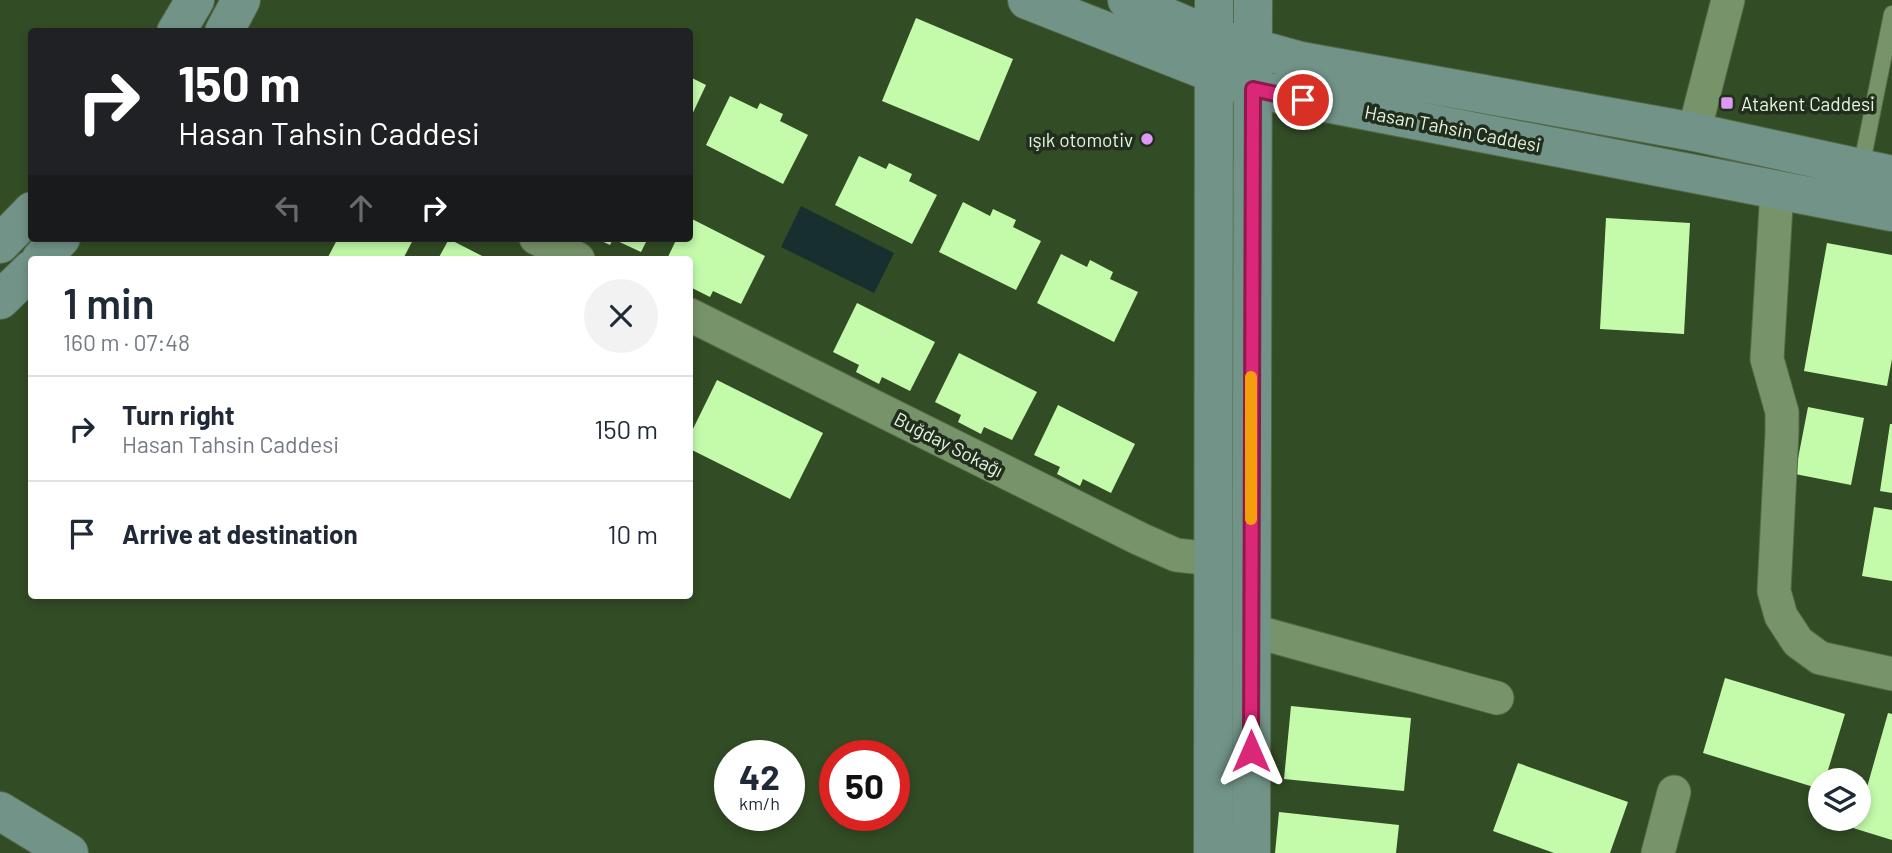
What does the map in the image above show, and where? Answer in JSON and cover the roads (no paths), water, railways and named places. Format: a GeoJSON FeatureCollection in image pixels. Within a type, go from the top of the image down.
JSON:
{"type":"FeatureCollection","features":[{"type":"Feature","properties":{"kind":"main road"},"geometry":{"type":"LineString","coordinates":[[178,28],[195,0]]}},
{"type":"Feature","properties":{"kind":"main road"},"geometry":{"type":"LineString","coordinates":[[226,28],[241,0]]}},
{"type":"Feature","properties":{"kind":"main road","name":"Hasan Tahsin Caddesi"},"geometry":{"type":"LineString","coordinates":[[1027,0],[1214,76],[1253,89],[1892,212]]}},
{"type":"Feature","properties":{"kind":"main road","name":"Hasan Tahsin Caddesi"},"geometry":{"type":"LineString","coordinates":[[1127,0],[1214,19],[1253,49],[1301,61],[1694,132],[1877,172]]}},
{"type":"Feature","properties":{"kind":"main road"},"geometry":{"type":"LineString","coordinates":[[1251,853],[1253,0]]}},
{"type":"Feature","properties":{"kind":"main road"},"geometry":{"type":"LineString","coordinates":[[1213,853],[1214,19]]}},
{"type":"Feature","properties":{"kind":"main road"},"geometry":{"type":"LineString","coordinates":[[0,244],[28,215]]}},
{"type":"Feature","properties":{"kind":"main road"},"geometry":{"type":"LineString","coordinates":[[44,256],[57,242]]}},
{"type":"Feature","properties":{"kind":"main road"},"geometry":{"type":"LineString","coordinates":[[0,300],[28,273]]}},
{"type":"Feature","properties":{"kind":"main road"},"geometry":{"type":"LineString","coordinates":[[0,811],[69,853]]}},
{"type":"Feature","properties":{"kind":"street"},"geometry":{"type":"LineString","coordinates":[[1694,132],[1728,0]]}},
{"type":"Feature","properties":{"kind":"street"},"geometry":{"type":"LineString","coordinates":[[1777,189],[1767,359],[1782,412],[1783,432],[1774,591],[1781,616],[1798,642],[1820,658],[1892,674]]}},
{"type":"Feature","properties":{"kind":"street"},"geometry":{"type":"LineString","coordinates":[[544,242],[572,256]]}},
{"type":"Feature","properties":{"kind":"street","name":"Buğday Sokağı"},"geometry":{"type":"LineString","coordinates":[[693,316],[1140,539],[1176,555],[1213,559]]}},
{"type":"Feature","properties":{"kind":"street"},"geometry":{"type":"LineString","coordinates":[[1250,630],[1497,698]]}},
{"type":"Feature","properties":{"kind":"street"},"geometry":{"type":"LineString","coordinates":[[1658,853],[1674,792]]}},
{"type":"Feature","properties":{"kind":"lane"},"geometry":{"type":"LineString","coordinates":[[1877,172],[1892,14]]}},
{"type":"Feature","properties":{"kind":"water"},"geometry":{"type":"Polygon","coordinates":[[[801,206],[894,253],[874,293],[781,247],[801,206]]]}},
{"type":"Feature","properties":{"kind":"place","name":"Atakent Caddesi"},"geometry":{"type":"Point","coordinates":[1727,103]}},
{"type":"Feature","properties":{"kind":"place","name":"ışık otomotiv"},"geometry":{"type":"Point","coordinates":[1147,139]}}]}
